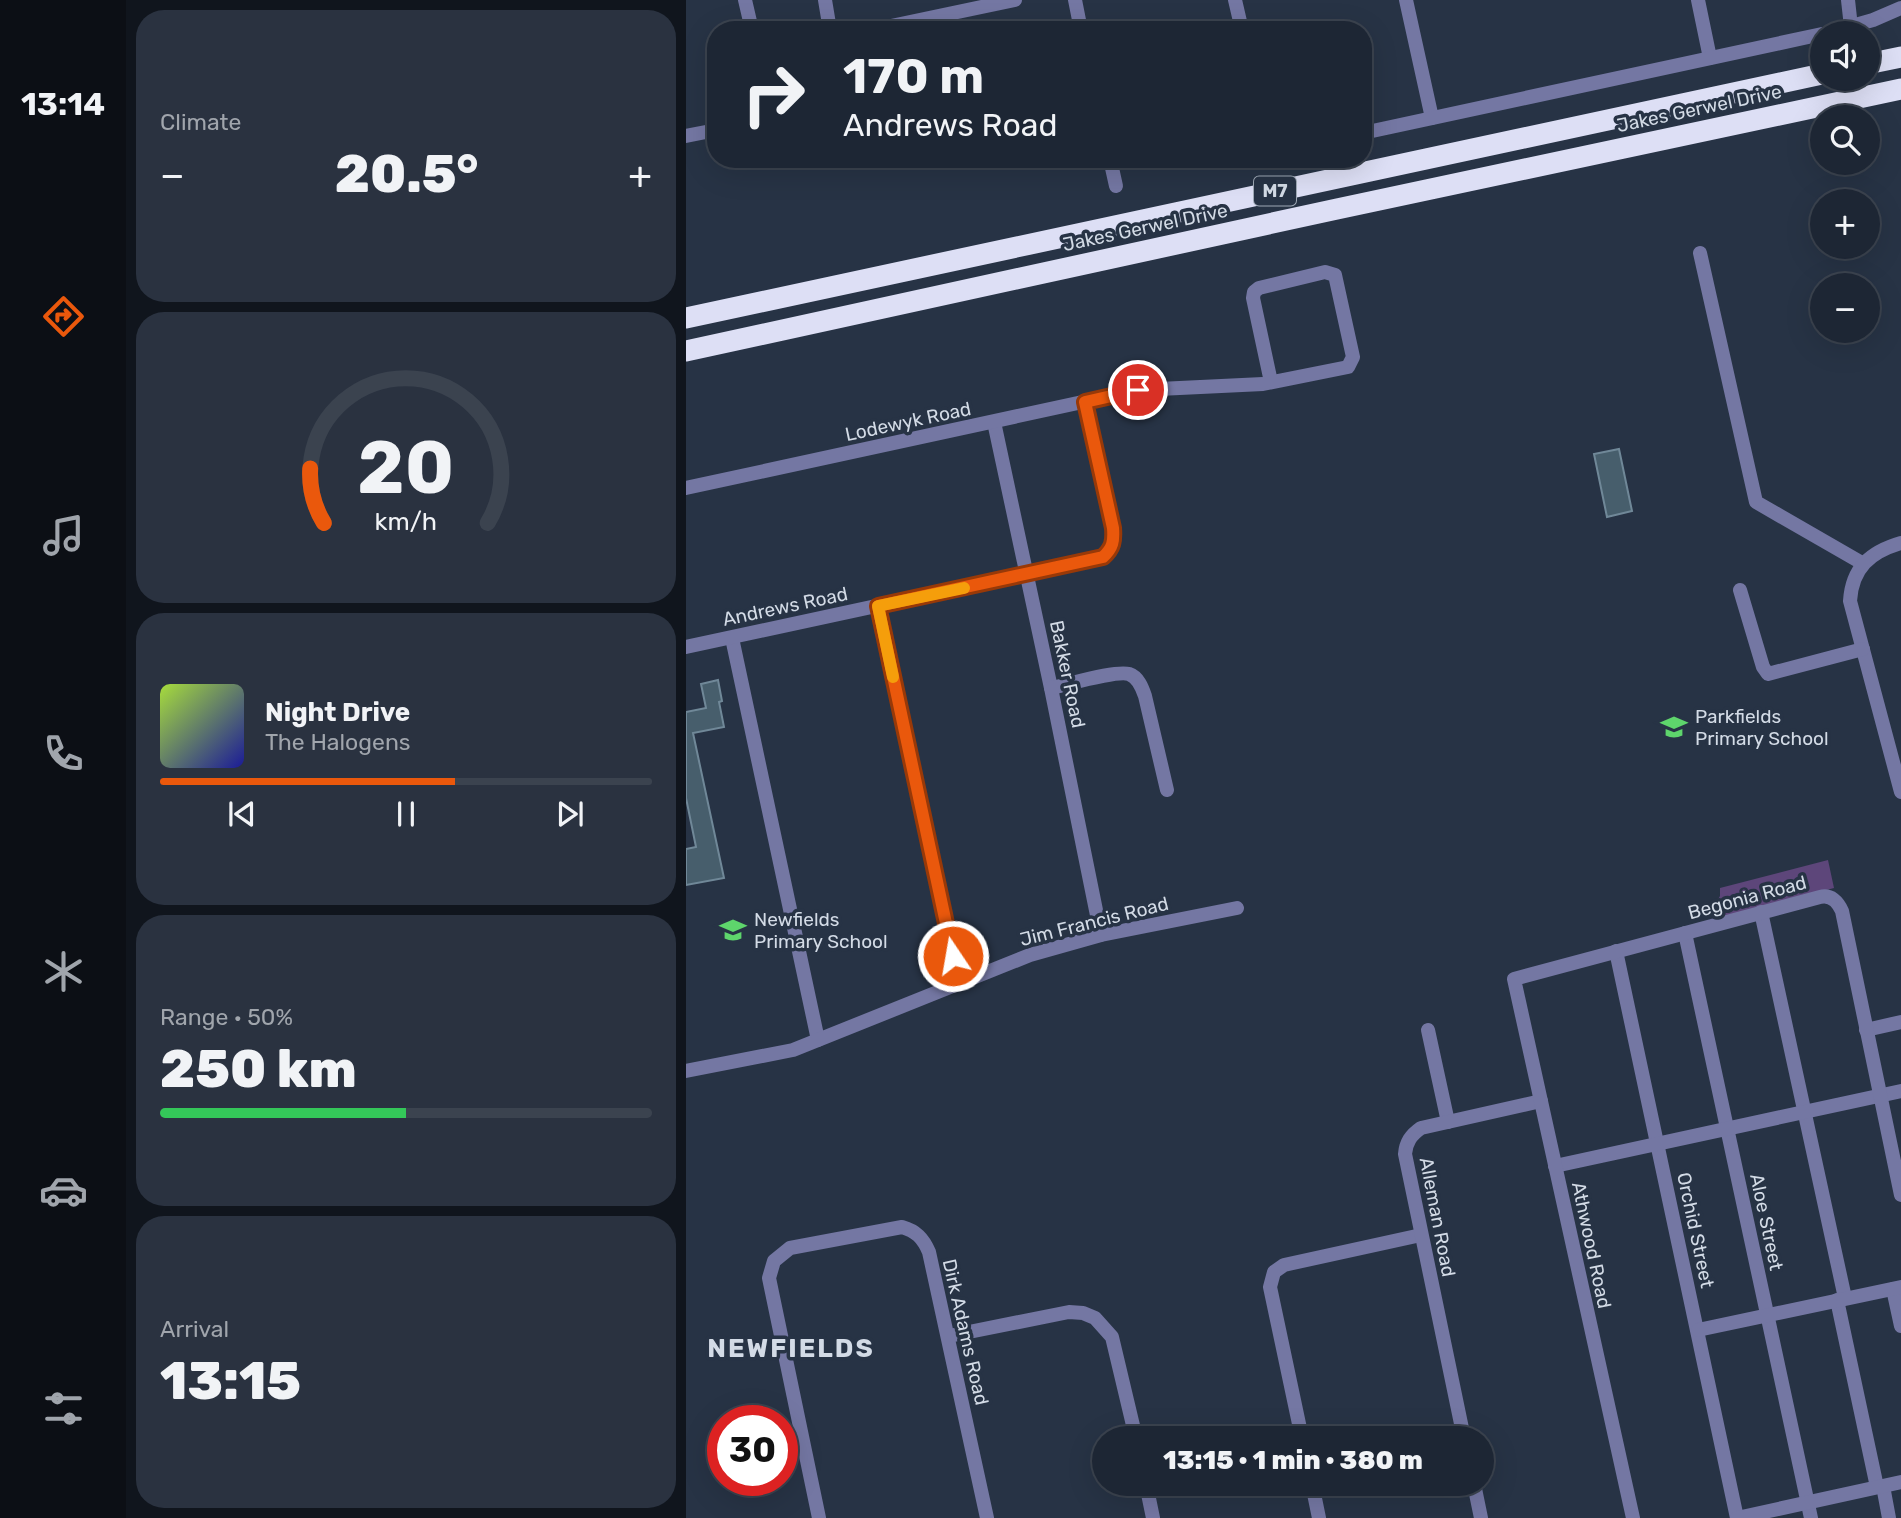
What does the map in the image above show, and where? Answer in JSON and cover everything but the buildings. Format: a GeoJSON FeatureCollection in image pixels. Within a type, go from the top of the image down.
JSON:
{"type":"FeatureCollection","features":[{"type":"Feature","properties":{"kind":"highway"},"geometry":{"type":"LineString","coordinates":[[1880,61],[1901,57]]}},
{"type":"Feature","properties":{"kind":"highway","name":"Jakes Gerwel Drive"},"geometry":{"type":"LineString","coordinates":[[686,318],[1810,77]]}},
{"type":"Feature","properties":{"kind":"highway","name":"Jakes Gerwel Drive"},"geometry":{"type":"LineString","coordinates":[[686,352],[1364,203],[1901,89]]}},
{"type":"Feature","properties":{"kind":"street"},"geometry":{"type":"LineString","coordinates":[[745,0],[750,21]]}},
{"type":"Feature","properties":{"kind":"street"},"geometry":{"type":"LineString","coordinates":[[825,0],[828,21]]}},
{"type":"Feature","properties":{"kind":"street"},"geometry":{"type":"LineString","coordinates":[[915,21],[1015,0]]}},
{"type":"Feature","properties":{"kind":"street"},"geometry":{"type":"LineString","coordinates":[[1075,0],[1079,21]]}},
{"type":"Feature","properties":{"kind":"street"},"geometry":{"type":"LineString","coordinates":[[1235,0],[1240,21]]}},
{"type":"Feature","properties":{"kind":"street"},"geometry":{"type":"LineString","coordinates":[[1406,0],[1432,118]]}},
{"type":"Feature","properties":{"kind":"street"},"geometry":{"type":"LineString","coordinates":[[1698,0],[1710,58]]}},
{"type":"Feature","properties":{"kind":"street"},"geometry":{"type":"LineString","coordinates":[[1848,0],[1850,21]]}},
{"type":"Feature","properties":{"kind":"street"},"geometry":{"type":"LineString","coordinates":[[1867,21],[1901,8]]}},
{"type":"Feature","properties":{"kind":"street"},"geometry":{"type":"LineString","coordinates":[[1372,131],[1810,37]]}},
{"type":"Feature","properties":{"kind":"street"},"geometry":{"type":"LineString","coordinates":[[686,136],[707,132]]}},
{"type":"Feature","properties":{"kind":"street"},"geometry":{"type":"LineString","coordinates":[[1112,168],[1116,186]]}},
{"type":"Feature","properties":{"kind":"street"},"geometry":{"type":"LineString","coordinates":[[1700,253],[1756,502],[1863,563]]}},
{"type":"Feature","properties":{"kind":"street","name":"Lodewyk Road"},"geometry":{"type":"LineString","coordinates":[[686,488],[1138,390],[1271,382],[1348,367],[1353,357],[1333,273],[1325,272],[1259,288],[1254,292],[1271,382]]}},
{"type":"Feature","properties":{"kind":"street","name":"Andrews Road"},"geometry":{"type":"LineString","coordinates":[[686,647],[1094,561],[1110,551],[1114,541],[1085,402]]}},
{"type":"Feature","properties":{"kind":"street","name":"Bakker Road"},"geometry":{"type":"LineString","coordinates":[[994,422],[1101,935]]}},
{"type":"Feature","properties":{"kind":"street"},"geometry":{"type":"LineString","coordinates":[[1901,543],[1877,551],[1863,563],[1854,578],[1850,601],[1901,792]]}},
{"type":"Feature","properties":{"kind":"street"},"geometry":{"type":"LineString","coordinates":[[1740,590],[1763,667],[1768,674],[1863,649]]}},
{"type":"Feature","properties":{"kind":"street"},"geometry":{"type":"LineString","coordinates":[[878,606],[959,983]]}},
{"type":"Feature","properties":{"kind":"street"},"geometry":{"type":"LineString","coordinates":[[732,638],[818,1040]]}},
{"type":"Feature","properties":{"kind":"street"},"geometry":{"type":"LineString","coordinates":[[1051,688],[1121,673],[1133,677],[1142,687],[1145,696],[1167,790]]}},
{"type":"Feature","properties":{"kind":"street","name":"Begonia Road"},"geometry":{"type":"LineString","coordinates":[[1514,979],[1824,895],[1837,902],[1842,911],[1901,1195]]}},
{"type":"Feature","properties":{"kind":"street","name":"Jim Francis Road"},"geometry":{"type":"LineString","coordinates":[[686,1071],[793,1050],[1030,955],[1101,935],[1237,908]]}},
{"type":"Feature","properties":{"kind":"street"},"geometry":{"type":"LineString","coordinates":[[1761,912],[1880,1486],[1889,1518]]}},
{"type":"Feature","properties":{"kind":"street","name":"Aloe Street"},"geometry":{"type":"LineString","coordinates":[[1685,933],[1811,1518]]}},
{"type":"Feature","properties":{"kind":"street","name":"Orchid Street"},"geometry":{"type":"LineString","coordinates":[[1616,951],[1737,1518]]}},
{"type":"Feature","properties":{"kind":"street","name":"Athwood Road"},"geometry":{"type":"LineString","coordinates":[[1514,979],[1633,1518]]}},
{"type":"Feature","properties":{"kind":"street"},"geometry":{"type":"LineString","coordinates":[[1866,1030],[1901,1022]]}},
{"type":"Feature","properties":{"kind":"street"},"geometry":{"type":"LineString","coordinates":[[1428,1030],[1448,1122]]}},
{"type":"Feature","properties":{"kind":"street"},"geometry":{"type":"LineString","coordinates":[[1555,1166],[1901,1091]]}},
{"type":"Feature","properties":{"kind":"street","name":"Alleman Road"},"geometry":{"type":"LineString","coordinates":[[1461,1426],[1421,1236],[1405,1154],[1406,1146],[1414,1133],[1421,1128],[1541,1101]]}},
{"type":"Feature","properties":{"kind":"street","name":"Dirk Adams Road"},"geometry":{"type":"LineString","coordinates":[[820,1518],[769,1278],[774,1262],[790,1248],[902,1227],[916,1232],[929,1252],[987,1518]]}},
{"type":"Feature","properties":{"kind":"street"},"geometry":{"type":"LineString","coordinates":[[1299,1426],[1270,1287],[1274,1272],[1284,1265],[1421,1236]]}},
{"type":"Feature","properties":{"kind":"street"},"geometry":{"type":"LineString","coordinates":[[1698,1330],[1897,1288],[1901,1326]]}},
{"type":"Feature","properties":{"kind":"street"},"geometry":{"type":"LineString","coordinates":[[949,1336],[1069,1312],[1083,1313],[1095,1318],[1112,1337],[1133,1426]]}},
{"type":"Feature","properties":{"kind":"street"},"geometry":{"type":"LineString","coordinates":[[1737,1518],[1901,1482]]}},
{"type":"Feature","properties":{"kind":"street"},"geometry":{"type":"LineString","coordinates":[[1148,1496],[1153,1518]]}},
{"type":"Feature","properties":{"kind":"street"},"geometry":{"type":"LineString","coordinates":[[1314,1496],[1319,1518]]}},
{"type":"Feature","properties":{"kind":"street"},"geometry":{"type":"LineString","coordinates":[[1476,1496],[1481,1518]]}},
{"type":"Feature","properties":{"kind":"shaded area"},"geometry":{"type":"Polygon","coordinates":[[[1828,860],[1834,888],[1717,919],[1714,906],[1720,896],[1720,888],[1828,860]]]}},
{"type":"Feature","properties":{"kind":"slow traffic"},"geometry":{"type":"LineString","coordinates":[[893,677],[878,606],[964,588]]}},
{"type":"Feature","properties":{"kind":"place","name":"Parkfields Primary School"},"geometry":{"type":"Point","coordinates":[1674,727]}},
{"type":"Feature","properties":{"kind":"place","name":"Newfields Primary School"},"geometry":{"type":"Point","coordinates":[733,930]}},
{"type":"Feature","properties":{"kind":"district","name":"NEWFIELDS"},"geometry":{"type":"Point","coordinates":[791,1348]}},
{"type":"Feature","properties":{"kind":"route"},"geometry":{"type":"LineString","coordinates":[[953,956],[878,606],[1103,557],[1110,551],[1114,541],[1113,528],[1085,402],[1138,390]]}}]}
